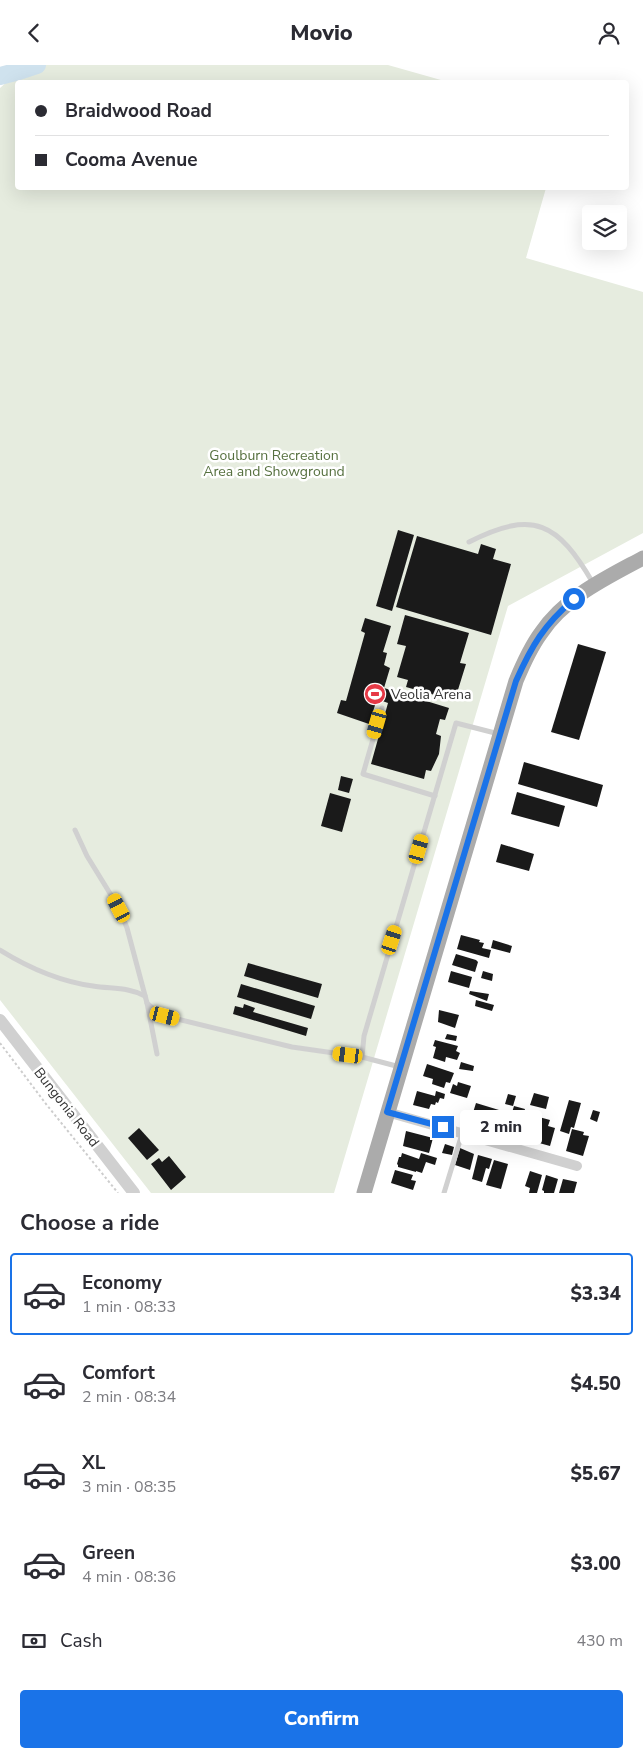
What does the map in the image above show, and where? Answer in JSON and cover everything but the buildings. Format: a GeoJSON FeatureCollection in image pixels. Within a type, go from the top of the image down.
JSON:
{"type":"FeatureCollection","features":[{"type":"Feature","properties":{"kind":"main road"},"geometry":{"type":"LineString","coordinates":[[364,1193],[499,734],[516,681],[528,653],[542,631],[574,599],[594,585],[643,559]]}},
{"type":"Feature","properties":{"kind":"street","name":"Bungonia Road"},"geometry":{"type":"LineString","coordinates":[[0,1021],[134,1193]]}},
{"type":"Feature","properties":{"kind":"street"},"geometry":{"type":"LineString","coordinates":[[387,1112],[577,1166]]}},
{"type":"Feature","properties":{"kind":"lane"},"geometry":{"type":"LineString","coordinates":[[469,542],[500,529],[516,525],[542,527],[563,540],[580,561],[594,585]]}},
{"type":"Feature","properties":{"kind":"lane"},"geometry":{"type":"LineString","coordinates":[[382,708],[363,774],[435,796]]}},
{"type":"Feature","properties":{"kind":"lane"},"geometry":{"type":"LineString","coordinates":[[362,1057],[364,1036],[456,723],[499,734]]}},
{"type":"Feature","properties":{"kind":"lane"},"geometry":{"type":"LineString","coordinates":[[75,830],[87,855],[119,908],[127,928],[147,1003],[157,1054]]}},
{"type":"Feature","properties":{"kind":"lane"},"geometry":{"type":"LineString","coordinates":[[0,950],[20,963],[42,973],[93,986],[136,991],[145,997]]}},
{"type":"Feature","properties":{"kind":"lane"},"geometry":{"type":"LineString","coordinates":[[147,1003],[156,1011],[173,1018],[292,1047],[362,1057],[400,1067]]}},
{"type":"Feature","properties":{"kind":"lane"},"geometry":{"type":"LineString","coordinates":[[444,1193],[462,1133]]}},
{"type":"Feature","properties":{"kind":"path"},"geometry":{"type":"LineString","coordinates":[[0,1043],[46,1104],[118,1193]]}},
{"type":"Feature","properties":{"kind":"green space","name":"Goulburn Recreation Area and Showground"},"geometry":{"type":"Polygon","coordinates":[[[40,65],[388,65],[441,80],[15,80],[15,190],[545,190],[526,258],[643,292],[643,533],[508,606],[334,1193],[151,1193],[0,1000],[0,88],[17,73],[40,65]]]}},
{"type":"Feature","properties":{"kind":"waterway"},"geometry":{"type":"LineString","coordinates":[[0,76],[37,65]]}},
{"type":"Feature","properties":{"kind":"place","name":"Veolia Arena"},"geometry":{"type":"Point","coordinates":[375,694]}},
{"type":"Feature","properties":{"kind":"route"},"geometry":{"type":"LineString","coordinates":[[443,1127],[387,1112],[516,681],[528,653],[542,631],[574,599]]}}]}
